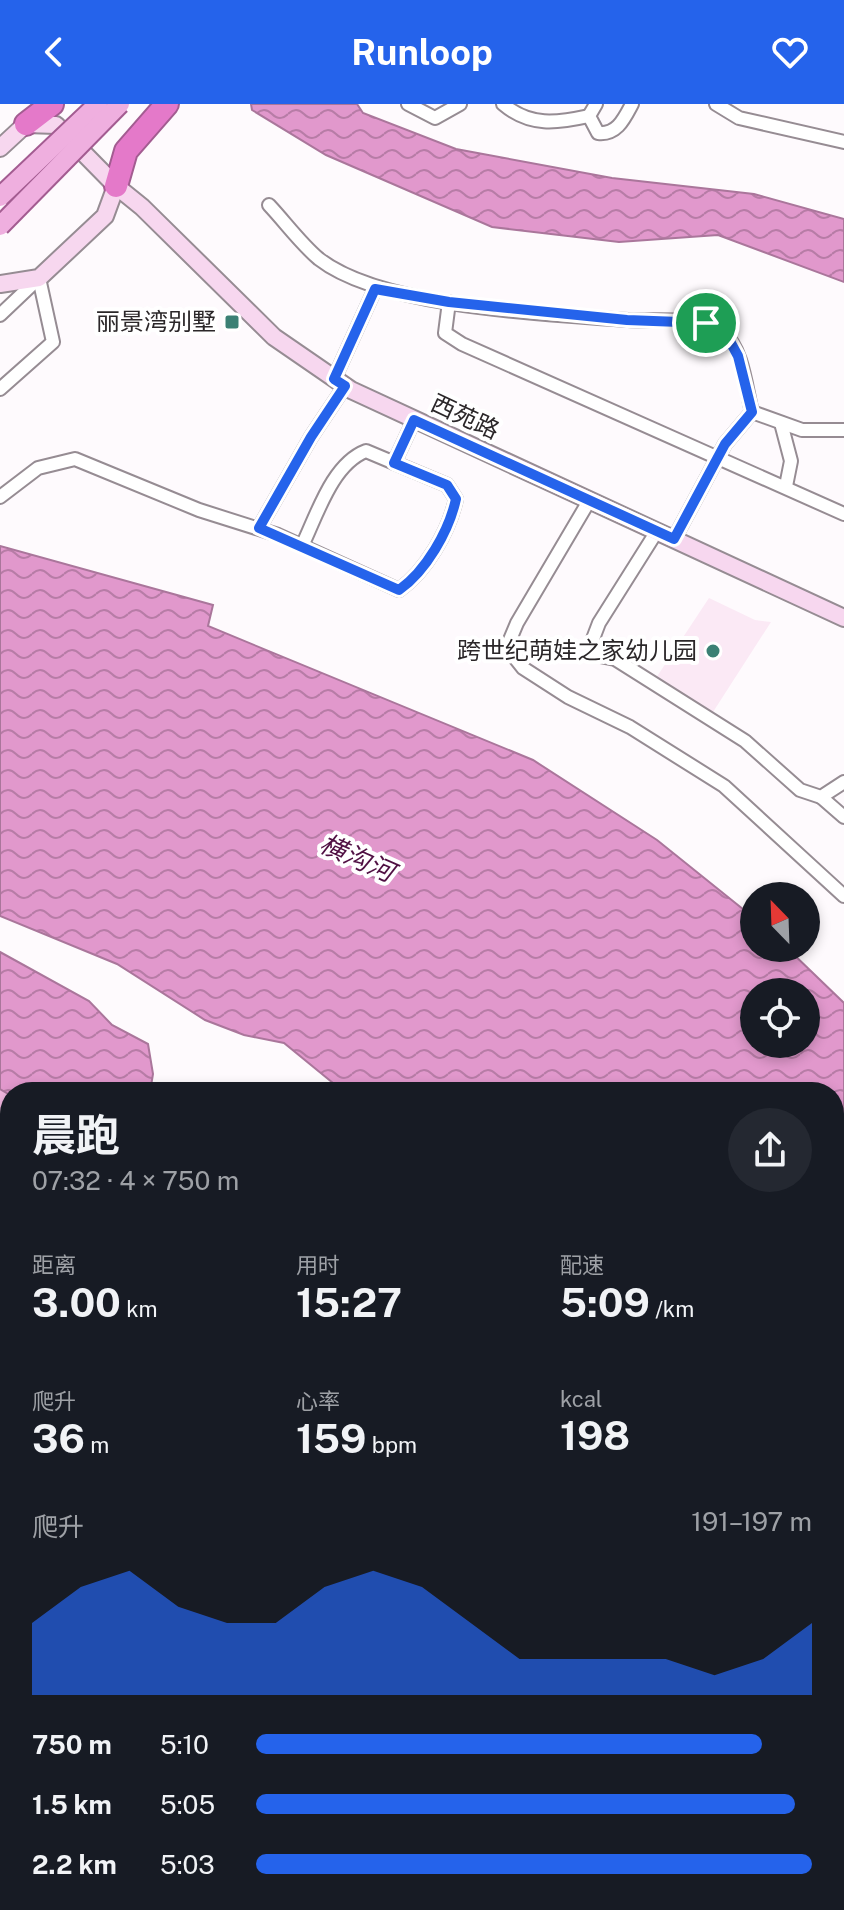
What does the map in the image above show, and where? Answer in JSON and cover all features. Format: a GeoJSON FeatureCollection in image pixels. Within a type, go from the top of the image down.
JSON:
{"type":"FeatureCollection","features":[{"type":"Feature","properties":{"kind":"highway"},"geometry":{"type":"LineString","coordinates":[[26,124],[50,105]]}},
{"type":"Feature","properties":{"kind":"highway"},"geometry":{"type":"LineString","coordinates":[[116,186],[126,151],[166,105]]}},
{"type":"Feature","properties":{"kind":"main road"},"geometry":{"type":"LineString","coordinates":[[0,197],[98,104]]}},
{"type":"Feature","properties":{"kind":"main road"},"geometry":{"type":"LineString","coordinates":[[0,226],[120,104]]}},
{"type":"Feature","properties":{"kind":"main road"},"geometry":{"type":"LineString","coordinates":[[0,148],[26,124]]}},
{"type":"Feature","properties":{"kind":"main road","name":"西苑路"},"geometry":{"type":"LineString","coordinates":[[26,124],[56,125],[274,337],[339,382],[414,420],[844,618]]}},
{"type":"Feature","properties":{"kind":"main road"},"geometry":{"type":"LineString","coordinates":[[0,284],[39,278],[105,216],[116,186]]}},
{"type":"Feature","properties":{"kind":"street"},"geometry":{"type":"LineString","coordinates":[[408,104],[435,118],[460,104]]}},
{"type":"Feature","properties":{"kind":"street"},"geometry":{"type":"LineString","coordinates":[[503,104],[522,118],[536,122],[589,116]]}},
{"type":"Feature","properties":{"kind":"street"},"geometry":{"type":"LineString","coordinates":[[589,116],[596,104]]}},
{"type":"Feature","properties":{"kind":"street"},"geometry":{"type":"LineString","coordinates":[[589,116],[598,133],[606,133],[614,130],[632,104]]}},
{"type":"Feature","properties":{"kind":"street"},"geometry":{"type":"LineString","coordinates":[[716,104],[739,118],[844,142]]}},
{"type":"Feature","properties":{"kind":"street"},"geometry":{"type":"LineString","coordinates":[[269,205],[320,259],[375,289],[449,302],[627,320],[706,323],[726,334],[738,356],[752,412]]}},
{"type":"Feature","properties":{"kind":"street"},"geometry":{"type":"LineString","coordinates":[[0,315],[39,278]]}},
{"type":"Feature","properties":{"kind":"street"},"geometry":{"type":"LineString","coordinates":[[0,389],[53,342],[39,278]]}},
{"type":"Feature","properties":{"kind":"street"},"geometry":{"type":"LineString","coordinates":[[259,528],[339,382],[375,289]]}},
{"type":"Feature","properties":{"kind":"street"},"geometry":{"type":"LineString","coordinates":[[449,302],[445,333],[462,344],[844,514]]}},
{"type":"Feature","properties":{"kind":"street"},"geometry":{"type":"LineString","coordinates":[[752,412],[802,430],[844,430]]}},
{"type":"Feature","properties":{"kind":"street"},"geometry":{"type":"LineString","coordinates":[[674,539],[716,459],[752,412]]}},
{"type":"Feature","properties":{"kind":"street"},"geometry":{"type":"LineString","coordinates":[[394,463],[414,420]]}},
{"type":"Feature","properties":{"kind":"street"},"geometry":{"type":"LineString","coordinates":[[781,423],[791,461],[786,486]]}},
{"type":"Feature","properties":{"kind":"street"},"geometry":{"type":"LineString","coordinates":[[0,497],[38,468],[58,460],[75,459],[199,510],[259,528],[399,590],[415,579],[445,527],[456,499],[447,485],[366,451],[352,456],[328,492],[302,546]]}},
{"type":"Feature","properties":{"kind":"street"},"geometry":{"type":"LineString","coordinates":[[589,501],[517,623],[509,642],[511,653],[523,668],[544,682],[630,727],[724,786],[844,896]]}},
{"type":"Feature","properties":{"kind":"street"},"geometry":{"type":"LineString","coordinates":[[657,531],[599,623],[591,644],[600,656],[615,659],[745,741],[800,790],[821,797],[844,817]]}},
{"type":"Feature","properties":{"kind":"street"},"geometry":{"type":"LineString","coordinates":[[821,797],[844,782]]}},
{"type":"Feature","properties":{"kind":"shaded area","name":"跨世纪萌娃之家幼儿园"},"geometry":{"type":"Polygon","coordinates":[[[709,598],[755,620],[771,622],[713,712],[654,681],[709,598]]]}},
{"type":"Feature","properties":{"kind":"water"},"geometry":{"type":"Polygon","coordinates":[[[251,104],[357,104],[363,113],[456,149],[612,178],[754,194],[844,219],[844,282],[718,235],[619,242],[492,227],[326,155],[252,110],[251,104]]]}},
{"type":"Feature","properties":{"kind":"water","name":"横沟河"},"geometry":{"type":"Polygon","coordinates":[[[0,546],[213,605],[208,626],[533,760],[657,840],[740,907],[740,962],[802,962],[818,978],[740,978],[740,1058],[820,1058],[820,980],[844,1003],[844,1082],[332,1082],[284,1043],[244,1035],[205,1020],[117,964],[0,916],[0,546]]]}},
{"type":"Feature","properties":{"kind":"water"},"geometry":{"type":"Polygon","coordinates":[[[0,952],[89,1001],[112,1025],[148,1044],[153,1074],[152,1082],[0,1082],[0,952]]]}},
{"type":"Feature","properties":{"kind":"place","name":"丽景湾别墅"},"geometry":{"type":"Point","coordinates":[232,322]}},
{"type":"Feature","properties":{"kind":"place","name":"跨世纪萌娃之家幼儿园"},"geometry":{"type":"Point","coordinates":[713,651]}},
{"type":"Feature","properties":{"kind":"route"},"geometry":{"type":"LineString","coordinates":[[375,289],[449,302],[627,320],[706,323],[726,334],[738,356],[752,412],[725,444],[674,539],[414,420],[394,463],[404,464],[447,485],[456,499],[445,527],[415,579],[399,590],[259,528],[311,437],[345,386],[334,379],[375,289]]}}]}
